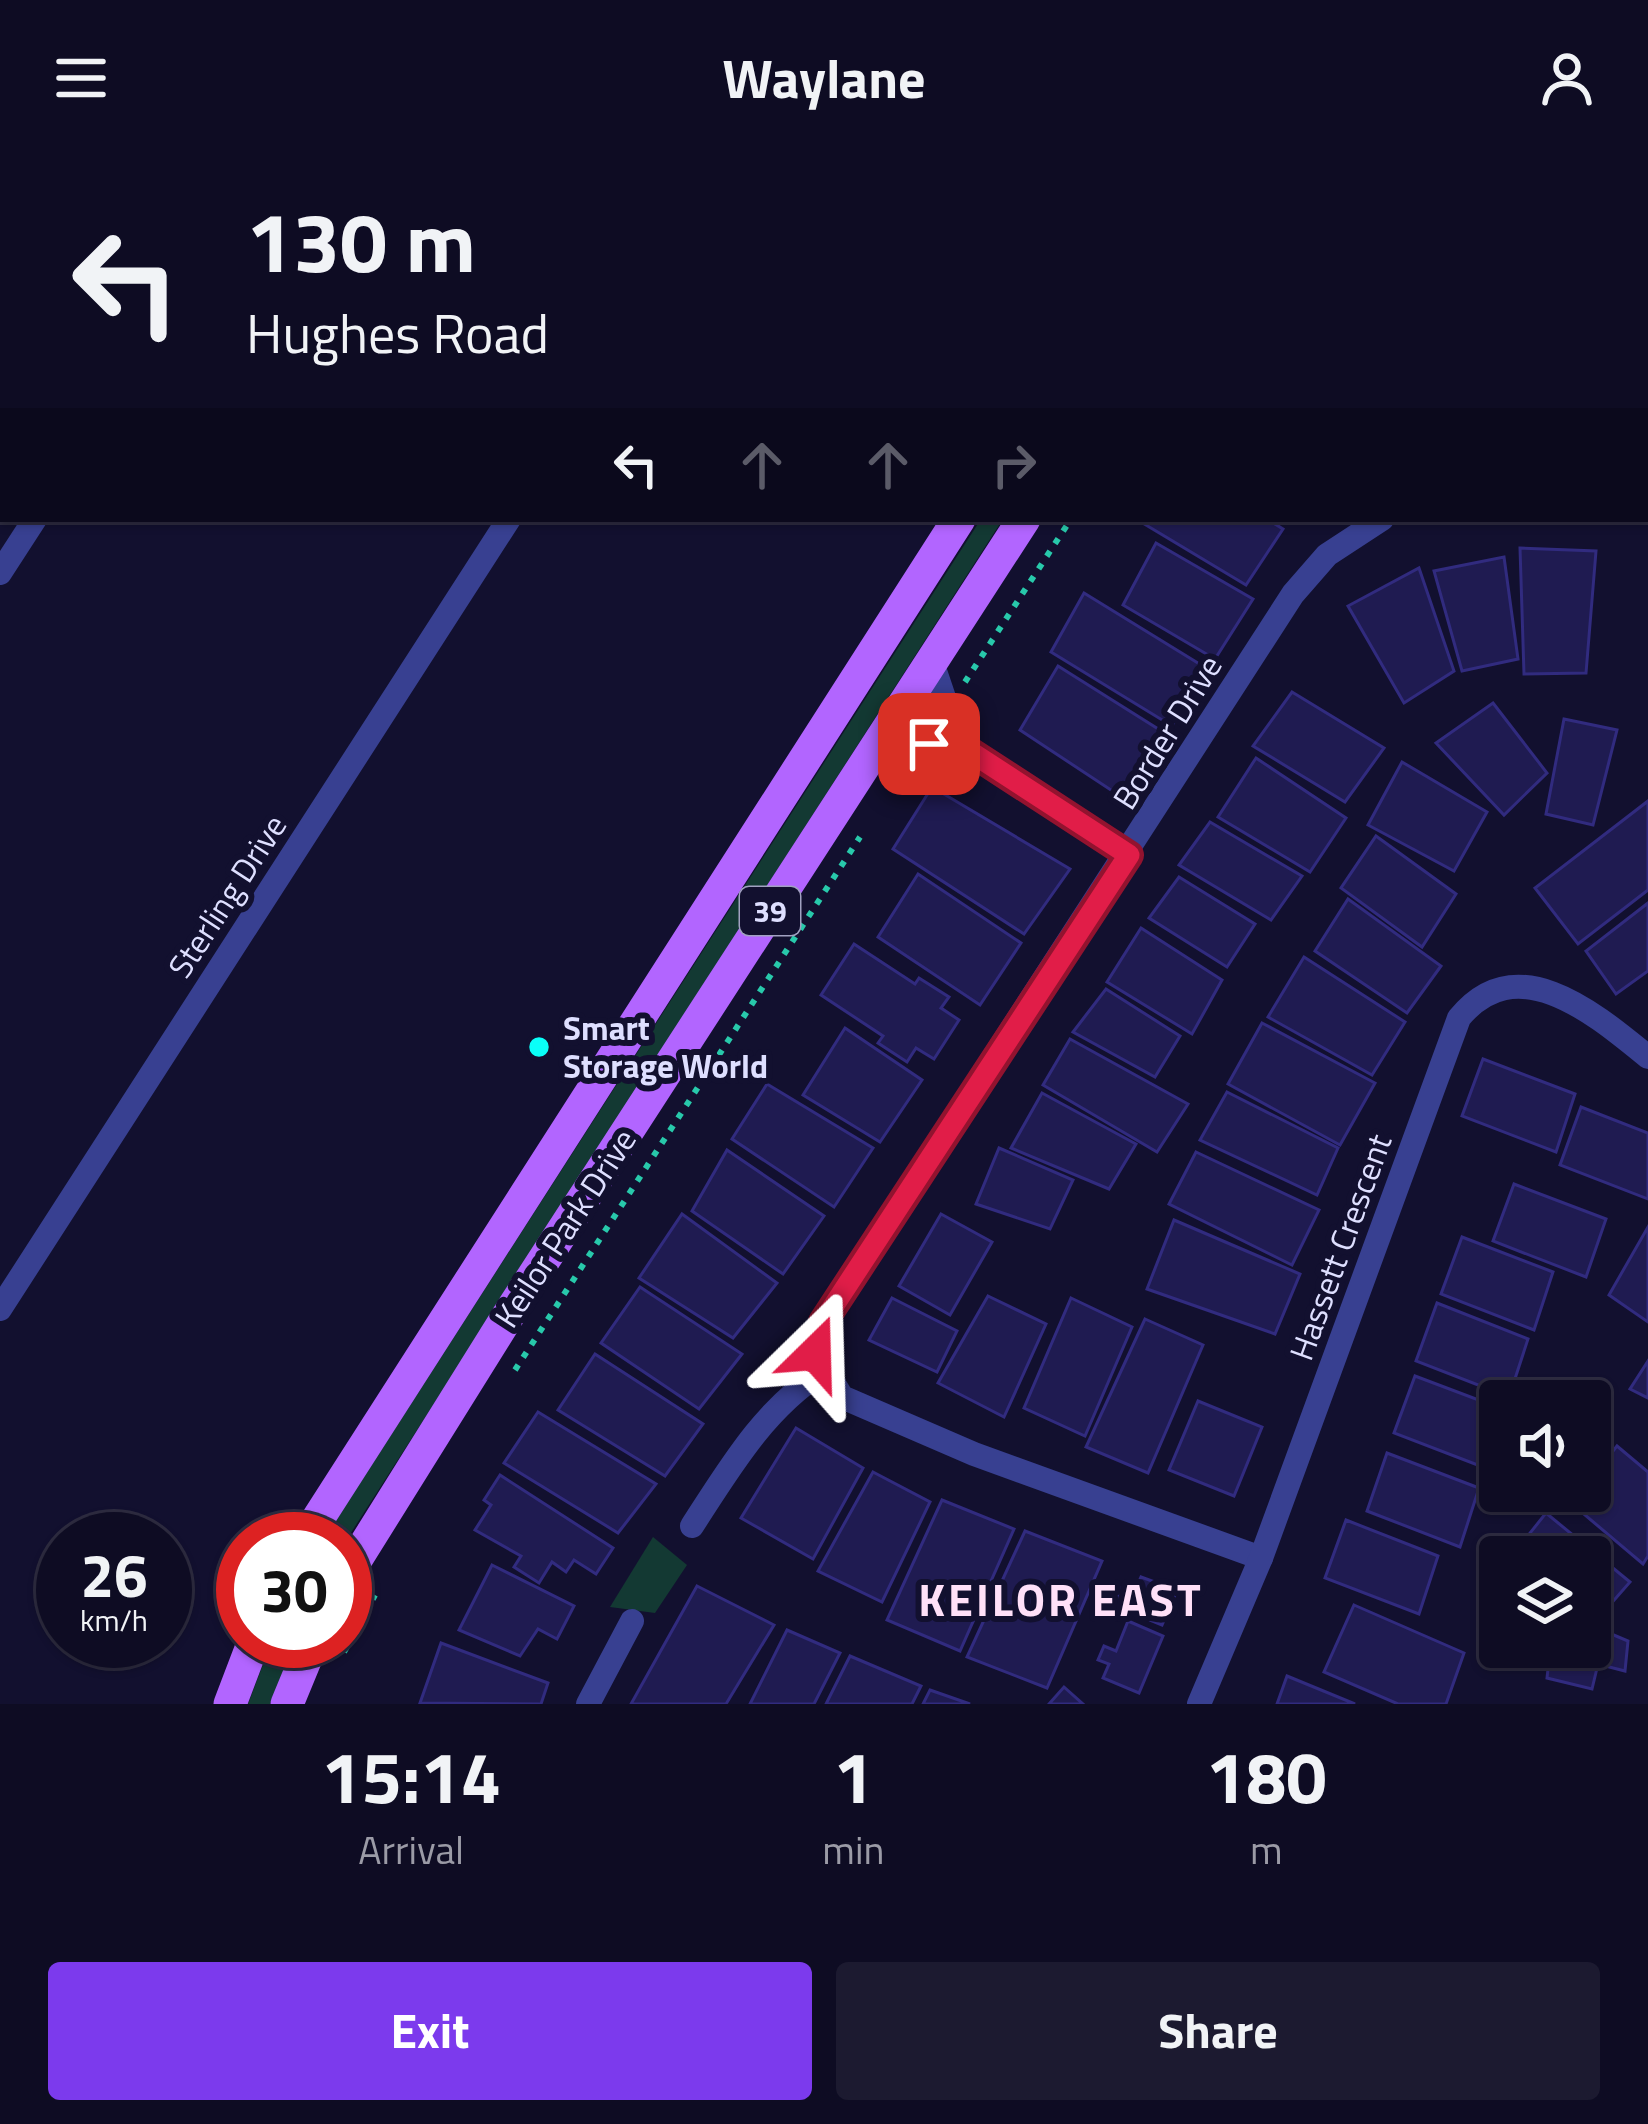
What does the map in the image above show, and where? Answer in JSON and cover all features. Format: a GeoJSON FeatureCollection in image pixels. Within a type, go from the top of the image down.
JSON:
{"type":"FeatureCollection","features":[{"type":"Feature","properties":{"kind":"main road","name":"Keilor Park Drive"},"geometry":{"type":"LineString","coordinates":[[322,1512],[957,522]]}},
{"type":"Feature","properties":{"kind":"main road","name":"Keilor Park Drive"},"geometry":{"type":"LineString","coordinates":[[372,1534],[1022,522]]}},
{"type":"Feature","properties":{"kind":"main road"},"geometry":{"type":"LineString","coordinates":[[230,1704],[244,1668]]}},
{"type":"Feature","properties":{"kind":"main road"},"geometry":{"type":"LineString","coordinates":[[287,1704],[302,1668]]}},
{"type":"Feature","properties":{"kind":"street"},"geometry":{"type":"LineString","coordinates":[[0,573],[33,522]]}},
{"type":"Feature","properties":{"kind":"street","name":"Sterling Drive"},"geometry":{"type":"LineString","coordinates":[[0,1309],[507,522]]}},
{"type":"Feature","properties":{"kind":"street","name":"Border Drive"},"geometry":{"type":"LineString","coordinates":[[822,1372],[815,1353],[823,1322],[1294,594],[1328,555],[1378,522]]}},
{"type":"Feature","properties":{"kind":"street"},"geometry":{"type":"LineString","coordinates":[[932,662],[960,745]]}},
{"type":"Feature","properties":{"kind":"street"},"geometry":{"type":"LineString","coordinates":[[876,749],[960,745],[1129,855]]}},
{"type":"Feature","properties":{"kind":"street","name":"Hassett Crescent"},"geometry":{"type":"LineString","coordinates":[[1198,1704],[1261,1558],[1460,1018],[1481,992],[1509,984],[1541,989],[1577,1006],[1648,1057]]}},
{"type":"Feature","properties":{"kind":"street"},"geometry":{"type":"LineString","coordinates":[[692,1526],[748,1441],[797,1388],[822,1372],[842,1396],[953,1445],[1261,1558]]}},
{"type":"Feature","properties":{"kind":"street"},"geometry":{"type":"LineString","coordinates":[[589,1704],[632,1621]]}},
{"type":"Feature","properties":{"kind":"path"},"geometry":{"type":"LineString","coordinates":[[962,687],[1069,522]]}},
{"type":"Feature","properties":{"kind":"path"},"geometry":{"type":"LineString","coordinates":[[510,1379],[868,825]]}},
{"type":"Feature","properties":{"kind":"path"},"geometry":{"type":"LineString","coordinates":[[372,1600],[377,1591]]}},
{"type":"Feature","properties":{"kind":"green space"},"geometry":{"type":"Polygon","coordinates":[[[979,522],[1001,522],[364,1512],[341,1512],[979,522]]]}},
{"type":"Feature","properties":{"kind":"green space"},"geometry":{"type":"Polygon","coordinates":[[[653,1537],[687,1565],[655,1613],[610,1607],[653,1537]]]}},
{"type":"Feature","properties":{"kind":"green space"},"geometry":{"type":"Polygon","coordinates":[[[262,1668],[284,1668],[270,1704],[248,1704],[262,1668]]]}},
{"type":"Feature","properties":{"kind":"building"},"geometry":{"type":"Polygon","coordinates":[[[1141,522],[1272,522],[1283,529],[1246,585],[1141,522]]]}},
{"type":"Feature","properties":{"kind":"building"},"geometry":{"type":"Polygon","coordinates":[[[1156,543],[1253,599],[1215,659],[1123,605],[1156,543]]]}},
{"type":"Feature","properties":{"kind":"building"},"geometry":{"type":"Polygon","coordinates":[[[1520,548],[1596,551],[1586,673],[1524,674],[1520,548]]]}},
{"type":"Feature","properties":{"kind":"building"},"geometry":{"type":"Polygon","coordinates":[[[1504,557],[1518,659],[1462,671],[1434,571],[1504,557]]]}},
{"type":"Feature","properties":{"kind":"building"},"geometry":{"type":"Polygon","coordinates":[[[1419,568],[1454,671],[1404,703],[1348,606],[1419,568]]]}},
{"type":"Feature","properties":{"kind":"building"},"geometry":{"type":"Polygon","coordinates":[[[1084,593],[1206,668],[1172,726],[1051,652],[1084,593]]]}},
{"type":"Feature","properties":{"kind":"building"},"geometry":{"type":"Polygon","coordinates":[[[1058,666],[1163,732],[1120,796],[1020,730],[1058,666]]]}},
{"type":"Feature","properties":{"kind":"building"},"geometry":{"type":"Polygon","coordinates":[[[1292,692],[1384,748],[1345,802],[1253,746],[1292,692]]]}},
{"type":"Feature","properties":{"kind":"building"},"geometry":{"type":"Polygon","coordinates":[[[1493,703],[1547,773],[1504,815],[1436,743],[1493,703]]]}},
{"type":"Feature","properties":{"kind":"building"},"geometry":{"type":"Polygon","coordinates":[[[1564,719],[1617,730],[1593,825],[1546,814],[1564,719]]]}},
{"type":"Feature","properties":{"kind":"building"},"geometry":{"type":"Polygon","coordinates":[[[1256,758],[1346,818],[1310,872],[1218,817],[1256,758]]]}},
{"type":"Feature","properties":{"kind":"building"},"geometry":{"type":"Polygon","coordinates":[[[1402,762],[1487,812],[1454,871],[1368,825],[1402,762]]]}},
{"type":"Feature","properties":{"kind":"building"},"geometry":{"type":"Polygon","coordinates":[[[932,787],[1070,869],[1024,934],[893,849],[932,787]]]}},
{"type":"Feature","properties":{"kind":"building"},"geometry":{"type":"Polygon","coordinates":[[[1648,801],[1648,890],[1578,944],[1535,888],[1648,801]]]}},
{"type":"Feature","properties":{"kind":"building"},"geometry":{"type":"Polygon","coordinates":[[[1210,822],[1302,876],[1271,920],[1179,865],[1210,822]]]}},
{"type":"Feature","properties":{"kind":"building"},"geometry":{"type":"Polygon","coordinates":[[[1376,836],[1456,894],[1422,947],[1341,888],[1376,836]]]}},
{"type":"Feature","properties":{"kind":"building"},"geometry":{"type":"Polygon","coordinates":[[[918,874],[1021,943],[980,1005],[878,937],[918,874]]]}},
{"type":"Feature","properties":{"kind":"building"},"geometry":{"type":"Polygon","coordinates":[[[1179,877],[1255,924],[1227,967],[1149,918],[1179,877]]]}},
{"type":"Feature","properties":{"kind":"building"},"geometry":{"type":"Polygon","coordinates":[[[1348,899],[1441,966],[1407,1013],[1315,951],[1348,899]]]}},
{"type":"Feature","properties":{"kind":"building"},"geometry":{"type":"Polygon","coordinates":[[[1648,903],[1648,971],[1616,994],[1586,951],[1648,903]]]}},
{"type":"Feature","properties":{"kind":"building"},"geometry":{"type":"Polygon","coordinates":[[[1141,928],[1222,980],[1192,1034],[1107,982],[1141,928]]]}},
{"type":"Feature","properties":{"kind":"building"},"geometry":{"type":"Polygon","coordinates":[[[854,944],[915,984],[919,978],[949,997],[941,1008],[959,1020],[934,1059],[916,1048],[907,1062],[878,1043],[883,1036],[821,995],[854,944]]]}},
{"type":"Feature","properties":{"kind":"building"},"geometry":{"type":"Polygon","coordinates":[[[1304,957],[1405,1022],[1372,1075],[1268,1017],[1304,957]]]}},
{"type":"Feature","properties":{"kind":"building"},"geometry":{"type":"Polygon","coordinates":[[[1106,989],[1180,1036],[1155,1077],[1073,1032],[1106,989]]]}},
{"type":"Feature","properties":{"kind":"building"},"geometry":{"type":"Polygon","coordinates":[[[1262,1023],[1375,1083],[1340,1145],[1228,1084],[1262,1023]]]}},
{"type":"Feature","properties":{"kind":"building"},"geometry":{"type":"Polygon","coordinates":[[[845,1028],[922,1080],[880,1142],[803,1095],[845,1028]]]}},
{"type":"Feature","properties":{"kind":"building"},"geometry":{"type":"Polygon","coordinates":[[[1070,1039],[1188,1104],[1157,1152],[1043,1085],[1070,1039]]]}},
{"type":"Feature","properties":{"kind":"building"},"geometry":{"type":"Polygon","coordinates":[[[1483,1059],[1575,1094],[1556,1152],[1462,1116],[1483,1059]]]}},
{"type":"Feature","properties":{"kind":"building"},"geometry":{"type":"Polygon","coordinates":[[[767,1084],[873,1148],[834,1207],[732,1139],[767,1084]]]}},
{"type":"Feature","properties":{"kind":"building"},"geometry":{"type":"Polygon","coordinates":[[[1227,1092],[1338,1148],[1317,1195],[1200,1140],[1227,1092]]]}},
{"type":"Feature","properties":{"kind":"building"},"geometry":{"type":"Polygon","coordinates":[[[1042,1093],[1136,1144],[1109,1189],[1011,1148],[1042,1093]]]}},
{"type":"Feature","properties":{"kind":"building"},"geometry":{"type":"Polygon","coordinates":[[[1581,1107],[1648,1133],[1648,1199],[1560,1165],[1581,1107]]]}},
{"type":"Feature","properties":{"kind":"building"},"geometry":{"type":"Polygon","coordinates":[[[999,1148],[1073,1180],[1050,1229],[976,1204],[999,1148]]]}},
{"type":"Feature","properties":{"kind":"building"},"geometry":{"type":"Polygon","coordinates":[[[727,1150],[824,1216],[783,1274],[692,1211],[727,1150]]]}},
{"type":"Feature","properties":{"kind":"building"},"geometry":{"type":"Polygon","coordinates":[[[1196,1152],[1319,1210],[1292,1265],[1169,1204],[1196,1152]]]}},
{"type":"Feature","properties":{"kind":"building"},"geometry":{"type":"Polygon","coordinates":[[[1514,1184],[1606,1219],[1586,1277],[1493,1241],[1514,1184]]]}},
{"type":"Feature","properties":{"kind":"building"},"geometry":{"type":"Polygon","coordinates":[[[682,1214],[777,1283],[733,1338],[639,1278],[682,1214]]]}},
{"type":"Feature","properties":{"kind":"building"},"geometry":{"type":"Polygon","coordinates":[[[941,1214],[992,1242],[950,1315],[899,1286],[941,1214]]]}},
{"type":"Feature","properties":{"kind":"building"},"geometry":{"type":"Polygon","coordinates":[[[1174,1220],[1300,1274],[1275,1334],[1147,1289],[1174,1220]]]}},
{"type":"Feature","properties":{"kind":"building"},"geometry":{"type":"Polygon","coordinates":[[[1648,1227],[1648,1322],[1609,1295],[1648,1227]]]}},
{"type":"Feature","properties":{"kind":"building"},"geometry":{"type":"Polygon","coordinates":[[[1462,1237],[1553,1272],[1534,1330],[1441,1294],[1462,1237]]]}},
{"type":"Feature","properties":{"kind":"building"},"geometry":{"type":"Polygon","coordinates":[[[640,1287],[742,1354],[699,1409],[601,1343],[640,1287]]]}},
{"type":"Feature","properties":{"kind":"building"},"geometry":{"type":"Polygon","coordinates":[[[988,1296],[1046,1324],[1004,1417],[938,1383],[988,1296]]]}},
{"type":"Feature","properties":{"kind":"building"},"geometry":{"type":"Polygon","coordinates":[[[892,1298],[957,1331],[937,1372],[869,1340],[892,1298]]]}},
{"type":"Feature","properties":{"kind":"building"},"geometry":{"type":"Polygon","coordinates":[[[1071,1298],[1132,1327],[1085,1436],[1024,1408],[1071,1298]]]}},
{"type":"Feature","properties":{"kind":"building"},"geometry":{"type":"Polygon","coordinates":[[[1437,1303],[1528,1339],[1515,1380],[1479,1380],[1479,1385],[1416,1361],[1437,1303]]]}},
{"type":"Feature","properties":{"kind":"building"},"geometry":{"type":"Polygon","coordinates":[[[1145,1319],[1203,1345],[1148,1473],[1086,1447],[1145,1319]]]}},
{"type":"Feature","properties":{"kind":"building"},"geometry":{"type":"Polygon","coordinates":[[[595,1354],[703,1424],[665,1476],[558,1410],[595,1354]]]}},
{"type":"Feature","properties":{"kind":"building"},"geometry":{"type":"Polygon","coordinates":[[[1648,1361],[1648,1398],[1630,1389],[1648,1361]]]}},
{"type":"Feature","properties":{"kind":"building"},"geometry":{"type":"Polygon","coordinates":[[[1415,1376],[1479,1400],[1479,1466],[1394,1433],[1415,1376]]]}},
{"type":"Feature","properties":{"kind":"building"},"geometry":{"type":"Polygon","coordinates":[[[1198,1401],[1262,1427],[1234,1496],[1169,1470],[1198,1401]]]}},
{"type":"Feature","properties":{"kind":"building"},"geometry":{"type":"Polygon","coordinates":[[[538,1412],[656,1484],[618,1533],[504,1463],[538,1412]]]}},
{"type":"Feature","properties":{"kind":"building"},"geometry":{"type":"Polygon","coordinates":[[[796,1428],[863,1468],[813,1559],[741,1518],[796,1428]]]}},
{"type":"Feature","properties":{"kind":"building"},"geometry":{"type":"Polygon","coordinates":[[[1617,1446],[1648,1472],[1648,1556],[1643,1564],[1581,1512],[1611,1512],[1611,1454],[1617,1446]]]}},
{"type":"Feature","properties":{"kind":"building"},"geometry":{"type":"Polygon","coordinates":[[[1387,1453],[1479,1488],[1460,1547],[1367,1511],[1387,1453]]]}},
{"type":"Feature","properties":{"kind":"building"},"geometry":{"type":"Polygon","coordinates":[[[873,1472],[930,1502],[882,1602],[818,1571],[873,1472]]]}},
{"type":"Feature","properties":{"kind":"building"},"geometry":{"type":"Polygon","coordinates":[[[500,1475],[613,1548],[596,1574],[574,1560],[566,1572],[552,1562],[539,1583],[514,1567],[521,1556],[475,1530],[491,1505],[484,1500],[500,1475]]]}},
{"type":"Feature","properties":{"kind":"building"},"geometry":{"type":"Polygon","coordinates":[[[942,1500],[1014,1529],[960,1651],[887,1620],[942,1500]]]}},
{"type":"Feature","properties":{"kind":"building"},"geometry":{"type":"Polygon","coordinates":[[[1546,1513],[1574,1536],[1528,1536],[1546,1513]]]}},
{"type":"Feature","properties":{"kind":"building"},"geometry":{"type":"Polygon","coordinates":[[[1346,1520],[1438,1556],[1419,1614],[1325,1578],[1346,1520]]]}},
{"type":"Feature","properties":{"kind":"building"},"geometry":{"type":"Polygon","coordinates":[[[1025,1531],[1102,1561],[1047,1688],[967,1657],[1025,1531]]]}},
{"type":"Feature","properties":{"kind":"building"},"geometry":{"type":"Polygon","coordinates":[[[492,1565],[574,1606],[557,1639],[538,1629],[520,1656],[459,1630],[492,1565]]]}},
{"type":"Feature","properties":{"kind":"building"},"geometry":{"type":"Polygon","coordinates":[[[1611,1566],[1630,1582],[1611,1604],[1611,1566]]]}},
{"type":"Feature","properties":{"kind":"building"},"geometry":{"type":"Polygon","coordinates":[[[1141,1577],[1177,1590],[1162,1625],[1113,1605],[1121,1588],[1134,1593],[1141,1577]]]}},
{"type":"Feature","properties":{"kind":"building"},"geometry":{"type":"Polygon","coordinates":[[[697,1586],[774,1625],[726,1704],[631,1704],[697,1586]]]}},
{"type":"Feature","properties":{"kind":"building"},"geometry":{"type":"Polygon","coordinates":[[[1354,1605],[1464,1653],[1446,1704],[1398,1704],[1324,1672],[1354,1605]]]}},
{"type":"Feature","properties":{"kind":"building"},"geometry":{"type":"Polygon","coordinates":[[[1128,1621],[1163,1636],[1139,1693],[1103,1678],[1109,1664],[1098,1660],[1104,1646],[1116,1651],[1128,1621]]]}},
{"type":"Feature","properties":{"kind":"building"},"geometry":{"type":"Polygon","coordinates":[[[787,1630],[840,1653],[814,1704],[750,1704],[787,1630]]]}},
{"type":"Feature","properties":{"kind":"building"},"geometry":{"type":"Polygon","coordinates":[[[1611,1634],[1628,1641],[1625,1671],[1611,1667],[1611,1634]]]}},
{"type":"Feature","properties":{"kind":"building"},"geometry":{"type":"Polygon","coordinates":[[[441,1643],[548,1683],[541,1704],[420,1703],[441,1643]]]}},
{"type":"Feature","properties":{"kind":"building"},"geometry":{"type":"Polygon","coordinates":[[[850,1656],[921,1686],[912,1704],[826,1704],[850,1656]]]}},
{"type":"Feature","properties":{"kind":"building"},"geometry":{"type":"Polygon","coordinates":[[[1548,1668],[1597,1668],[1592,1689],[1547,1678],[1548,1668]]]}},
{"type":"Feature","properties":{"kind":"building"},"geometry":{"type":"Polygon","coordinates":[[[1287,1676],[1355,1704],[1277,1704],[1287,1676]]]}},
{"type":"Feature","properties":{"kind":"building"},"geometry":{"type":"Polygon","coordinates":[[[1064,1687],[1083,1704],[1049,1704],[1064,1687]]]}},
{"type":"Feature","properties":{"kind":"building"},"geometry":{"type":"Polygon","coordinates":[[[930,1690],[970,1704],[923,1704],[930,1690]]]}},
{"type":"Feature","properties":{"kind":"place","name":"Smart Storage World"},"geometry":{"type":"Point","coordinates":[539,1047]}},
{"type":"Feature","properties":{"kind":"district","name":"KEILOR EAST"},"geometry":{"type":"Point","coordinates":[1061,1599]}},
{"type":"Feature","properties":{"kind":"route"},"geometry":{"type":"LineString","coordinates":[[815,1353],[823,1322],[1129,855],[960,745],[929,744]]}}]}
